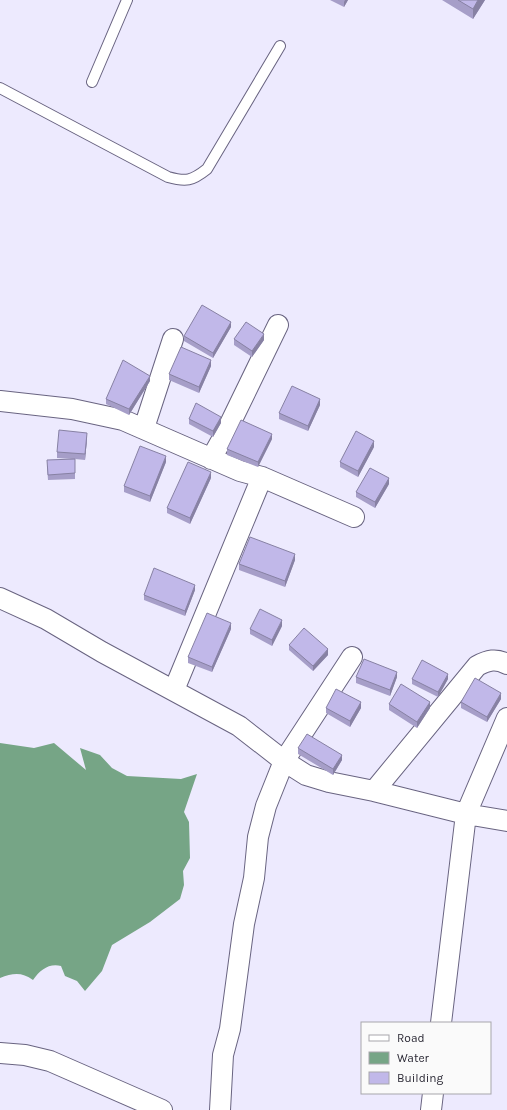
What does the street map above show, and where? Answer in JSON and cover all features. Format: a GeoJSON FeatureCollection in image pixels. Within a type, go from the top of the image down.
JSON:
{"type":"FeatureCollection","features":[{"type":"Feature","properties":{"kind":"street"},"geometry":{"type":"LineString","coordinates":[[211,459],[226,432],[278,325]]}},
{"type":"Feature","properties":{"kind":"street"},"geometry":{"type":"LineString","coordinates":[[144,428],[173,339]]}},
{"type":"Feature","properties":{"kind":"street"},"geometry":{"type":"LineString","coordinates":[[0,401],[95,414],[123,420],[240,471],[262,476],[354,517]]}},
{"type":"Feature","properties":{"kind":"street"},"geometry":{"type":"LineString","coordinates":[[174,690],[262,476]]}},
{"type":"Feature","properties":{"kind":"street"},"geometry":{"type":"LineString","coordinates":[[0,598],[46,619],[102,652],[239,726],[284,761],[306,775],[329,782],[374,791],[466,814],[507,821]]}},
{"type":"Feature","properties":{"kind":"street"},"geometry":{"type":"LineString","coordinates":[[220,1110],[223,1055],[230,1029],[244,924],[254,878],[258,837],[266,806],[284,761],[352,657]]}},
{"type":"Feature","properties":{"kind":"street"},"geometry":{"type":"LineString","coordinates":[[374,791],[477,666],[489,660],[500,660],[507,664]]}},
{"type":"Feature","properties":{"kind":"street"},"geometry":{"type":"LineString","coordinates":[[441,1022],[466,814],[507,718]]}},
{"type":"Feature","properties":{"kind":"street"},"geometry":{"type":"LineString","coordinates":[[0,1053],[25,1055],[50,1062],[119,1102],[162,1110]]}},
{"type":"Feature","properties":{"kind":"street"},"geometry":{"type":"LineString","coordinates":[[431,1110],[433,1094]]}},
{"type":"Feature","properties":{"kind":"lane"},"geometry":{"type":"LineString","coordinates":[[92,82],[127,0]]}},
{"type":"Feature","properties":{"kind":"lane"},"geometry":{"type":"LineString","coordinates":[[0,88],[168,177],[184,181],[196,178],[207,169],[280,46]]}},
{"type":"Feature","properties":{"kind":"water"},"geometry":{"type":"Polygon","coordinates":[[[0,743],[34,748],[54,743],[86,770],[80,748],[100,755],[112,768],[127,776],[181,779],[197,774],[184,812],[189,822],[190,858],[183,871],[184,885],[180,899],[150,922],[112,945],[102,971],[85,991],[77,981],[65,976],[61,966],[57,965],[45,968],[33,980],[29,977],[17,974],[0,978],[0,743]]]}},
{"type":"Feature","properties":{"kind":"building"},"geometry":{"type":"Polygon","coordinates":[[[458,0],[478,0],[473,9],[458,0]]]}},
{"type":"Feature","properties":{"kind":"building"},"geometry":{"type":"Polygon","coordinates":[[[202,305],[231,322],[213,353],[184,336],[202,305]]]}},
{"type":"Feature","properties":{"kind":"building"},"geometry":{"type":"Polygon","coordinates":[[[246,322],[264,334],[252,351],[234,339],[246,322]]]}},
{"type":"Feature","properties":{"kind":"building"},"geometry":{"type":"Polygon","coordinates":[[[181,347],[211,360],[199,387],[169,374],[181,347]]]}},
{"type":"Feature","properties":{"kind":"building"},"geometry":{"type":"Polygon","coordinates":[[[123,360],[150,376],[129,409],[106,399],[123,360]]]}},
{"type":"Feature","properties":{"kind":"building"},"geometry":{"type":"Polygon","coordinates":[[[292,386],[320,399],[308,426],[279,413],[292,386]]]}},
{"type":"Feature","properties":{"kind":"building"},"geometry":{"type":"Polygon","coordinates":[[[196,403],[221,417],[213,431],[189,419],[196,403]]]}},
{"type":"Feature","properties":{"kind":"building"},"geometry":{"type":"Polygon","coordinates":[[[241,420],[272,434],[258,462],[227,449],[241,420]]]}},
{"type":"Feature","properties":{"kind":"building"},"geometry":{"type":"Polygon","coordinates":[[[59,430],[87,433],[85,454],[57,452],[59,430]]]}},
{"type":"Feature","properties":{"kind":"building"},"geometry":{"type":"Polygon","coordinates":[[[356,431],[374,441],[358,471],[340,462],[356,431]]]}},
{"type":"Feature","properties":{"kind":"building"},"geometry":{"type":"Polygon","coordinates":[[[140,446],[166,456],[150,496],[124,486],[140,446]]]}},
{"type":"Feature","properties":{"kind":"building"},"geometry":{"type":"Polygon","coordinates":[[[75,459],[75,473],[48,475],[47,460],[75,459]]]}},
{"type":"Feature","properties":{"kind":"building"},"geometry":{"type":"Polygon","coordinates":[[[188,462],[211,472],[190,518],[167,508],[188,462]]]}},
{"type":"Feature","properties":{"kind":"building"},"geometry":{"type":"Polygon","coordinates":[[[370,468],[389,478],[375,502],[356,492],[370,468]]]}},
{"type":"Feature","properties":{"kind":"building"},"geometry":{"type":"Polygon","coordinates":[[[250,537],[295,554],[285,581],[239,564],[250,537]]]}},
{"type":"Feature","properties":{"kind":"building"},"geometry":{"type":"Polygon","coordinates":[[[154,568],[195,585],[185,611],[144,595],[154,568]]]}},
{"type":"Feature","properties":{"kind":"building"},"geometry":{"type":"Polygon","coordinates":[[[260,609],[282,620],[272,640],[250,629],[260,609]]]}},
{"type":"Feature","properties":{"kind":"building"},"geometry":{"type":"Polygon","coordinates":[[[207,613],[231,623],[212,667],[188,657],[207,613]]]}},
{"type":"Feature","properties":{"kind":"building"},"geometry":{"type":"Polygon","coordinates":[[[304,628],[328,649],[313,666],[289,645],[304,628]]]}},
{"type":"Feature","properties":{"kind":"building"},"geometry":{"type":"Polygon","coordinates":[[[364,659],[397,672],[390,690],[356,677],[364,659]]]}},
{"type":"Feature","properties":{"kind":"building"},"geometry":{"type":"Polygon","coordinates":[[[422,660],[448,674],[438,692],[412,679],[422,660]]]}},
{"type":"Feature","properties":{"kind":"building"},"geometry":{"type":"Polygon","coordinates":[[[475,678],[501,693],[487,717],[461,702],[475,678]]]}},
{"type":"Feature","properties":{"kind":"building"},"geometry":{"type":"Polygon","coordinates":[[[401,684],[430,702],[417,722],[389,704],[401,684]]]}},
{"type":"Feature","properties":{"kind":"building"},"geometry":{"type":"Polygon","coordinates":[[[336,689],[361,702],[350,721],[326,708],[336,689]]]}},
{"type":"Feature","properties":{"kind":"building"},"geometry":{"type":"Polygon","coordinates":[[[307,734],[342,755],[333,769],[298,748],[307,734]]]}}]}
